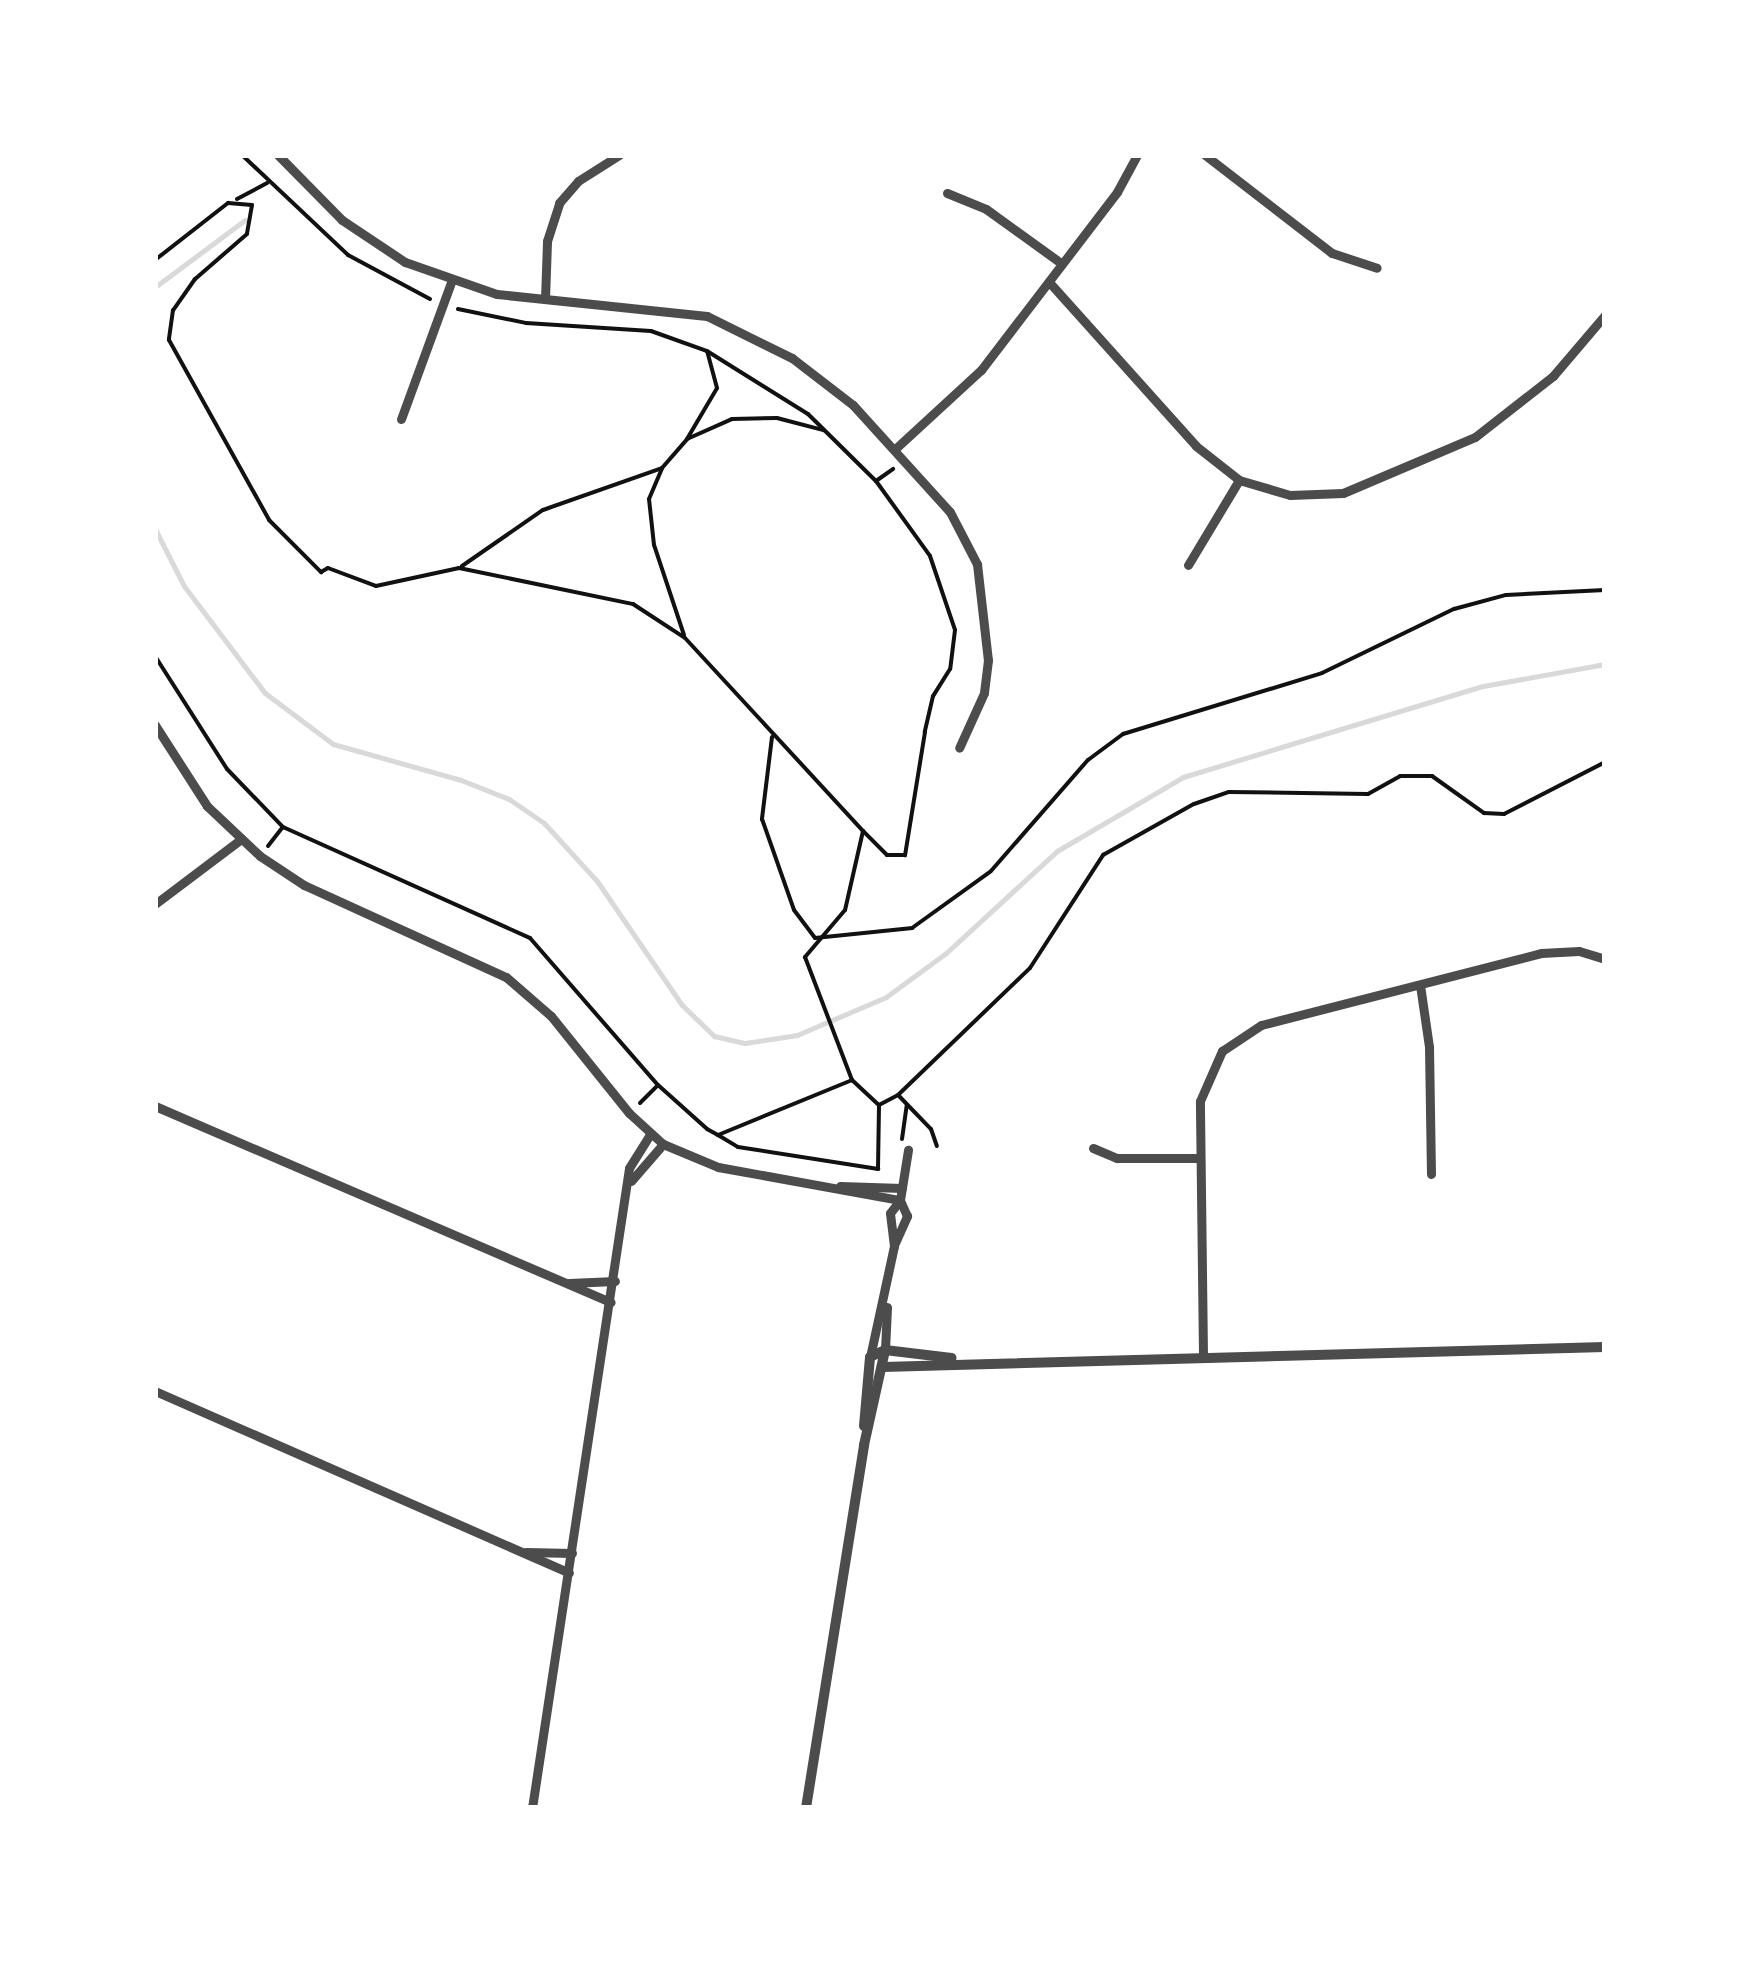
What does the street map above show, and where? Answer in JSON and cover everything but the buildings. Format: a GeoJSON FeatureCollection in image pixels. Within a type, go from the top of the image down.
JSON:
{"type":"FeatureCollection","features":[{"type":"Feature","properties":{"kind":"street"},"geometry":{"type":"LineString","coordinates":[[278,155],[372,243],[451,282],[545,299],[668,308],[732,326],[823,379],[905,460],[968,540],[989,624],[984,693],[959,748]]}},
{"type":"Feature","properties":{"kind":"street"},"geometry":{"type":"LineString","coordinates":[[545,299],[547,241],[558,202],[578,180],[619,155]]}},
{"type":"Feature","properties":{"kind":"street"},"geometry":{"type":"LineString","coordinates":[[895,449],[981,370],[1049,282],[1137,155]]}},
{"type":"Feature","properties":{"kind":"street"},"geometry":{"type":"LineString","coordinates":[[1205,155],[1332,253],[1378,268]]}},
{"type":"Feature","properties":{"kind":"street"},"geometry":{"type":"LineString","coordinates":[[947,193],[986,208],[1061,263]]}},
{"type":"Feature","properties":{"kind":"street"},"geometry":{"type":"LineString","coordinates":[[401,419],[451,282]]}},
{"type":"Feature","properties":{"kind":"street"},"geometry":{"type":"LineString","coordinates":[[1049,282],[1196,446],[1239,480],[1290,495],[1342,493],[1475,437],[1553,376],[1605,315]]}},
{"type":"Feature","properties":{"kind":"street"},"geometry":{"type":"LineString","coordinates":[[1188,565],[1239,480]]}},
{"type":"Feature","properties":{"kind":"street"},"geometry":{"type":"LineString","coordinates":[[155,725],[208,806],[240,840],[304,884],[506,976],[552,1016],[650,1134],[663,1144],[718,1167],[900,1200]]}},
{"type":"Feature","properties":{"kind":"street"},"geometry":{"type":"LineString","coordinates":[[155,904],[240,840]]}},
{"type":"Feature","properties":{"kind":"street"},"geometry":{"type":"LineString","coordinates":[[1203,1355],[1199,1158],[1204,1082],[1234,1040],[1276,1021],[1541,954],[1579,951],[1605,959]]}},
{"type":"Feature","properties":{"kind":"street"},"geometry":{"type":"LineString","coordinates":[[1420,985],[1429,1047],[1431,1174]]}},
{"type":"Feature","properties":{"kind":"street"},"geometry":{"type":"LineString","coordinates":[[155,1106],[611,1302]]}},
{"type":"Feature","properties":{"kind":"street"},"geometry":{"type":"LineString","coordinates":[[532,1808],[631,1181],[631,1161],[650,1134]]}},
{"type":"Feature","properties":{"kind":"street"},"geometry":{"type":"LineString","coordinates":[[631,1181],[663,1144]]}},
{"type":"Feature","properties":{"kind":"street"},"geometry":{"type":"LineString","coordinates":[[1093,1148],[1117,1158],[1199,1158]]}},
{"type":"Feature","properties":{"kind":"street"},"geometry":{"type":"LineString","coordinates":[[894,1246],[890,1213],[900,1200],[908,1150]]}},
{"type":"Feature","properties":{"kind":"street"},"geometry":{"type":"LineString","coordinates":[[832,1186],[902,1188]]}},
{"type":"Feature","properties":{"kind":"street"},"geometry":{"type":"LineString","coordinates":[[864,1444],[870,1358],[894,1246],[906,1216],[900,1200]]}},
{"type":"Feature","properties":{"kind":"street"},"geometry":{"type":"LineString","coordinates":[[566,1283],[615,1281]]}},
{"type":"Feature","properties":{"kind":"street"},"geometry":{"type":"LineString","coordinates":[[806,1808],[864,1444],[883,1367],[886,1294]]}},
{"type":"Feature","properties":{"kind":"street"},"geometry":{"type":"LineString","coordinates":[[870,1358],[883,1367],[960,1360],[1605,1347]]}},
{"type":"Feature","properties":{"kind":"street"},"geometry":{"type":"LineString","coordinates":[[870,1358],[885,1350],[960,1360]]}},
{"type":"Feature","properties":{"kind":"street"},"geometry":{"type":"LineString","coordinates":[[155,1391],[569,1573]]}},
{"type":"Feature","properties":{"kind":"street"},"geometry":{"type":"LineString","coordinates":[[524,1552],[572,1553]]}},
{"type":"Feature","properties":{"kind":"path"},"geometry":{"type":"LineString","coordinates":[[242,155],[332,241]]}},
{"type":"Feature","properties":{"kind":"path"},"geometry":{"type":"LineString","coordinates":[[155,260],[267,182]]}},
{"type":"Feature","properties":{"kind":"path"},"geometry":{"type":"LineString","coordinates":[[237,200],[252,204],[253,224],[195,279],[174,310],[168,340],[230,460],[269,520],[321,572],[328,568],[376,586],[459,568],[544,510],[662,468]]}},
{"type":"Feature","properties":{"kind":"path"},"geometry":{"type":"LineString","coordinates":[[459,568],[601,593],[633,604],[685,638],[772,736],[887,855],[905,856],[925,732],[933,696],[950,669],[955,630],[930,556],[876,481],[828,432],[784,397],[707,351],[630,328]]}},
{"type":"Feature","properties":{"kind":"path"},"geometry":{"type":"LineString","coordinates":[[685,638],[654,545],[650,500],[662,468],[687,439],[717,388],[707,351]]}},
{"type":"Feature","properties":{"kind":"path"},"geometry":{"type":"LineString","coordinates":[[687,439],[754,417],[828,432]]}},
{"type":"Feature","properties":{"kind":"path"},"geometry":{"type":"LineString","coordinates":[[876,481],[905,460]]}},
{"type":"Feature","properties":{"kind":"path"},"geometry":{"type":"LineString","coordinates":[[815,938],[912,928],[991,871],[1088,760],[1123,734],[1322,673],[1454,609],[1506,595],[1605,590]]}},
{"type":"Feature","properties":{"kind":"path"},"geometry":{"type":"LineString","coordinates":[[155,656],[227,769],[283,826],[530,938],[658,1085],[738,1147],[878,1169]]}},
{"type":"Feature","properties":{"kind":"path"},"geometry":{"type":"LineString","coordinates":[[772,736],[762,818],[784,867],[794,910],[815,938]]}},
{"type":"Feature","properties":{"kind":"path"},"geometry":{"type":"LineString","coordinates":[[879,1105],[898,1095],[982,1007],[1030,968],[1103,855],[1194,804],[1229,792],[1368,794],[1400,776],[1432,776],[1484,813],[1504,814],[1605,762]]}},
{"type":"Feature","properties":{"kind":"path"},"geometry":{"type":"LineString","coordinates":[[266,849],[283,826]]}},
{"type":"Feature","properties":{"kind":"path"},"geometry":{"type":"LineString","coordinates":[[863,831],[844,910],[815,938],[805,956],[852,1080],[879,1105],[876,1180]]}},
{"type":"Feature","properties":{"kind":"path"},"geometry":{"type":"LineString","coordinates":[[718,1134],[852,1080]]}},
{"type":"Feature","properties":{"kind":"path"},"geometry":{"type":"LineString","coordinates":[[636,1106],[658,1085]]}},
{"type":"Feature","properties":{"kind":"path"},"geometry":{"type":"LineString","coordinates":[[898,1095],[931,1128],[937,1146]]}},
{"type":"Feature","properties":{"kind":"path"},"geometry":{"type":"LineString","coordinates":[[908,1104],[902,1139],[908,1150]]}},
{"type":"Feature","properties":{"kind":"waterway"},"geometry":{"type":"LineString","coordinates":[[155,287],[245,220]]}},
{"type":"Feature","properties":{"kind":"waterway"},"geometry":{"type":"LineString","coordinates":[[155,529],[184,586],[265,693],[333,744],[461,780],[509,799],[544,823],[597,881],[682,1005],[714,1036],[745,1043],[797,1035],[886,997],[946,953],[1057,851],[1183,777],[1483,686],[1605,664]]}}]}
